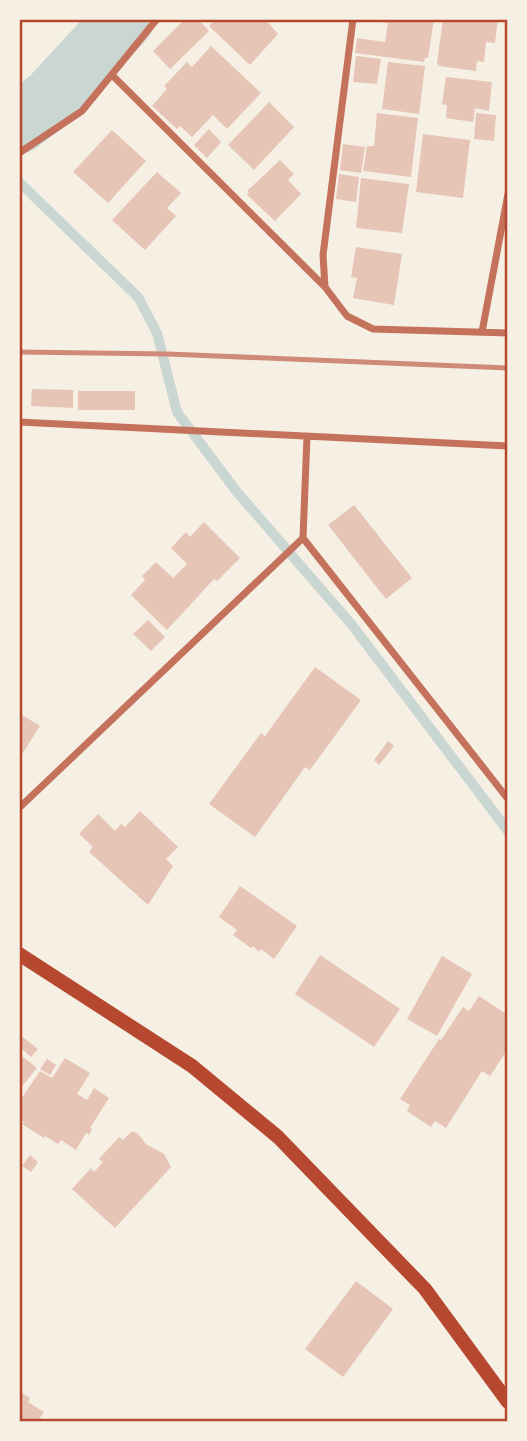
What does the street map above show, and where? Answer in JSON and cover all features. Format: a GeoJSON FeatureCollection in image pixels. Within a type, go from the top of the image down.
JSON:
{"type":"FeatureCollection","features":[{"type":"Feature","properties":{"kind":"main road"},"geometry":{"type":"LineString","coordinates":[[19,954],[192,1066],[278,1136],[425,1289],[508,1402]]}},
{"type":"Feature","properties":{"kind":"street"},"geometry":{"type":"LineString","coordinates":[[19,153],[82,111],[157,19]]}},
{"type":"Feature","properties":{"kind":"street"},"geometry":{"type":"LineString","coordinates":[[325,287],[323,255],[353,19]]}},
{"type":"Feature","properties":{"kind":"street"},"geometry":{"type":"LineString","coordinates":[[112,75],[325,287],[347,316],[373,329],[508,333]]}},
{"type":"Feature","properties":{"kind":"street"},"geometry":{"type":"LineString","coordinates":[[482,332],[508,194]]}},
{"type":"Feature","properties":{"kind":"street"},"geometry":{"type":"LineString","coordinates":[[19,422],[508,446]]}},
{"type":"Feature","properties":{"kind":"street"},"geometry":{"type":"LineString","coordinates":[[307,436],[303,538],[508,799]]}},
{"type":"Feature","properties":{"kind":"street"},"geometry":{"type":"LineString","coordinates":[[19,808],[303,538]]}},
{"type":"Feature","properties":{"kind":"building"},"geometry":{"type":"Polygon","coordinates":[[[185,19],[198,19],[209,31],[170,69],[153,51],[185,19]]]}},
{"type":"Feature","properties":{"kind":"building"},"geometry":{"type":"Polygon","coordinates":[[[216,19],[265,19],[278,34],[250,65],[209,26],[216,19]]]}},
{"type":"Feature","properties":{"kind":"building"},"geometry":{"type":"Polygon","coordinates":[[[378,19],[434,19],[428,58],[425,58],[424,62],[355,53],[357,38],[385,42],[388,23],[378,22],[378,19]]]}},
{"type":"Feature","properties":{"kind":"building"},"geometry":{"type":"Polygon","coordinates":[[[443,19],[498,19],[495,43],[486,42],[484,62],[477,61],[476,71],[439,66],[437,63],[443,19]]]}},
{"type":"Feature","properties":{"kind":"building"},"geometry":{"type":"Polygon","coordinates":[[[211,46],[261,93],[227,129],[213,115],[192,137],[180,126],[177,129],[152,106],[167,89],[164,86],[187,62],[192,67],[211,46]]]}},
{"type":"Feature","properties":{"kind":"building"},"geometry":{"type":"Polygon","coordinates":[[[356,56],[381,59],[377,84],[353,82],[356,56]]]}},
{"type":"Feature","properties":{"kind":"building"},"geometry":{"type":"Polygon","coordinates":[[[388,62],[425,66],[419,114],[382,109],[388,62]]]}},
{"type":"Feature","properties":{"kind":"building"},"geometry":{"type":"Polygon","coordinates":[[[446,77],[492,82],[489,111],[475,108],[473,122],[446,118],[447,105],[442,104],[446,77]]]}},
{"type":"Feature","properties":{"kind":"building"},"geometry":{"type":"Polygon","coordinates":[[[269,102],[294,127],[254,170],[228,145],[269,102]]]}},
{"type":"Feature","properties":{"kind":"building"},"geometry":{"type":"Polygon","coordinates":[[[377,113],[418,118],[411,177],[363,171],[367,146],[374,146],[377,113]]]}},
{"type":"Feature","properties":{"kind":"building"},"geometry":{"type":"Polygon","coordinates":[[[476,113],[496,115],[494,141],[474,139],[476,113]]]}},
{"type":"Feature","properties":{"kind":"building"},"geometry":{"type":"Polygon","coordinates":[[[209,129],[221,142],[207,158],[194,145],[209,129]]]}},
{"type":"Feature","properties":{"kind":"building"},"geometry":{"type":"Polygon","coordinates":[[[112,130],[146,161],[108,203],[73,172],[112,130]]]}},
{"type":"Feature","properties":{"kind":"building"},"geometry":{"type":"Polygon","coordinates":[[[423,134],[470,140],[463,198],[416,192],[423,134]]]}},
{"type":"Feature","properties":{"kind":"building"},"geometry":{"type":"Polygon","coordinates":[[[343,144],[365,147],[361,173],[340,170],[343,144]]]}},
{"type":"Feature","properties":{"kind":"building"},"geometry":{"type":"Polygon","coordinates":[[[280,160],[294,174],[288,180],[301,194],[275,221],[247,195],[247,191],[280,160]]]}},
{"type":"Feature","properties":{"kind":"building"},"geometry":{"type":"Polygon","coordinates":[[[157,172],[181,193],[167,208],[176,216],[145,250],[112,220],[157,172]]]}},
{"type":"Feature","properties":{"kind":"building"},"geometry":{"type":"Polygon","coordinates":[[[339,174],[359,177],[356,202],[336,199],[339,174]]]}},
{"type":"Feature","properties":{"kind":"building"},"geometry":{"type":"Polygon","coordinates":[[[361,178],[409,184],[402,233],[356,228],[361,178]]]}},
{"type":"Feature","properties":{"kind":"building"},"geometry":{"type":"Polygon","coordinates":[[[356,247],[402,254],[394,305],[353,298],[357,278],[351,277],[356,247]]]}},
{"type":"Feature","properties":{"kind":"building"},"geometry":{"type":"Polygon","coordinates":[[[32,389],[73,390],[73,408],[31,406],[32,389]]]}},
{"type":"Feature","properties":{"kind":"building"},"geometry":{"type":"Polygon","coordinates":[[[78,391],[135,391],[135,410],[78,410],[78,391]]]}},
{"type":"Feature","properties":{"kind":"building"},"geometry":{"type":"Polygon","coordinates":[[[354,505],[412,578],[386,599],[328,525],[354,505]]]}},
{"type":"Feature","properties":{"kind":"building"},"geometry":{"type":"Polygon","coordinates":[[[204,522],[240,558],[217,581],[214,579],[167,630],[131,595],[145,580],[142,576],[156,562],[173,578],[187,564],[171,548],[186,532],[190,537],[204,522]]]}},
{"type":"Feature","properties":{"kind":"building"},"geometry":{"type":"Polygon","coordinates":[[[148,620],[165,637],[151,651],[133,634],[148,620]]]}},
{"type":"Feature","properties":{"kind":"building"},"geometry":{"type":"Polygon","coordinates":[[[315,667],[361,700],[310,770],[305,767],[255,837],[209,804],[261,733],[265,736],[315,667]]]}},
{"type":"Feature","properties":{"kind":"building"},"geometry":{"type":"Polygon","coordinates":[[[19,713],[40,726],[19,759],[19,713]]]}},
{"type":"Feature","properties":{"kind":"building"},"geometry":{"type":"Polygon","coordinates":[[[388,741],[394,746],[379,765],[374,760],[388,741]]]}},
{"type":"Feature","properties":{"kind":"building"},"geometry":{"type":"Polygon","coordinates":[[[140,811],[178,847],[166,859],[173,866],[148,905],[89,852],[93,847],[79,834],[98,814],[115,831],[121,824],[125,827],[140,811]]]}},
{"type":"Feature","properties":{"kind":"building"},"geometry":{"type":"Polygon","coordinates":[[[240,886],[297,926],[274,959],[261,949],[259,952],[253,946],[251,948],[233,935],[237,930],[219,917],[240,886]]]}},
{"type":"Feature","properties":{"kind":"building"},"geometry":{"type":"Polygon","coordinates":[[[320,955],[400,1009],[374,1047],[295,994],[320,955]]]}},
{"type":"Feature","properties":{"kind":"building"},"geometry":{"type":"Polygon","coordinates":[[[442,956],[472,974],[437,1036],[407,1019],[442,956]]]}},
{"type":"Feature","properties":{"kind":"building"},"geometry":{"type":"Polygon","coordinates":[[[479,996],[508,1015],[508,1049],[490,1076],[482,1071],[446,1128],[435,1121],[431,1127],[407,1111],[410,1105],[400,1099],[463,1007],[469,1011],[479,996]]]}},
{"type":"Feature","properties":{"kind":"building"},"geometry":{"type":"Polygon","coordinates":[[[19,1034],[38,1049],[31,1057],[19,1046],[19,1034]]]}},
{"type":"Feature","properties":{"kind":"building"},"geometry":{"type":"Polygon","coordinates":[[[19,1054],[37,1068],[19,1090],[19,1054]]]}},
{"type":"Feature","properties":{"kind":"building"},"geometry":{"type":"Polygon","coordinates":[[[65,1058],[90,1073],[77,1094],[87,1100],[94,1088],[109,1098],[90,1128],[92,1129],[89,1135],[86,1133],[76,1150],[61,1140],[58,1144],[45,1136],[44,1138],[22,1124],[24,1122],[19,1119],[19,1102],[40,1071],[52,1078],[65,1058]]]}},
{"type":"Feature","properties":{"kind":"building"},"geometry":{"type":"Polygon","coordinates":[[[47,1059],[56,1065],[50,1075],[40,1069],[47,1059]]]}},
{"type":"Feature","properties":{"kind":"building"},"geometry":{"type":"Polygon","coordinates":[[[132,1131],[146,1144],[164,1154],[171,1167],[115,1228],[72,1189],[91,1168],[94,1172],[103,1162],[99,1159],[119,1137],[123,1140],[132,1131]]]}},
{"type":"Feature","properties":{"kind":"building"},"geometry":{"type":"Polygon","coordinates":[[[30,1155],[38,1162],[31,1172],[22,1166],[30,1155]]]}},
{"type":"Feature","properties":{"kind":"building"},"geometry":{"type":"Polygon","coordinates":[[[356,1281],[393,1309],[343,1377],[305,1349],[356,1281]]]}},
{"type":"Feature","properties":{"kind":"building"},"geometry":{"type":"Polygon","coordinates":[[[19,1391],[30,1398],[28,1402],[44,1412],[37,1422],[19,1422],[19,1391]]]}},
{"type":"Feature","properties":{"kind":"waterway"},"geometry":{"type":"LineString","coordinates":[[19,123],[51,98],[124,19]]}},
{"type":"Feature","properties":{"kind":"waterway"},"geometry":{"type":"LineString","coordinates":[[19,182],[138,297],[157,333],[177,412],[237,492],[352,625],[508,831]]}},
{"type":"Feature","properties":{"kind":"railway"},"geometry":{"type":"LineString","coordinates":[[19,352],[168,354],[508,368]]}}]}
